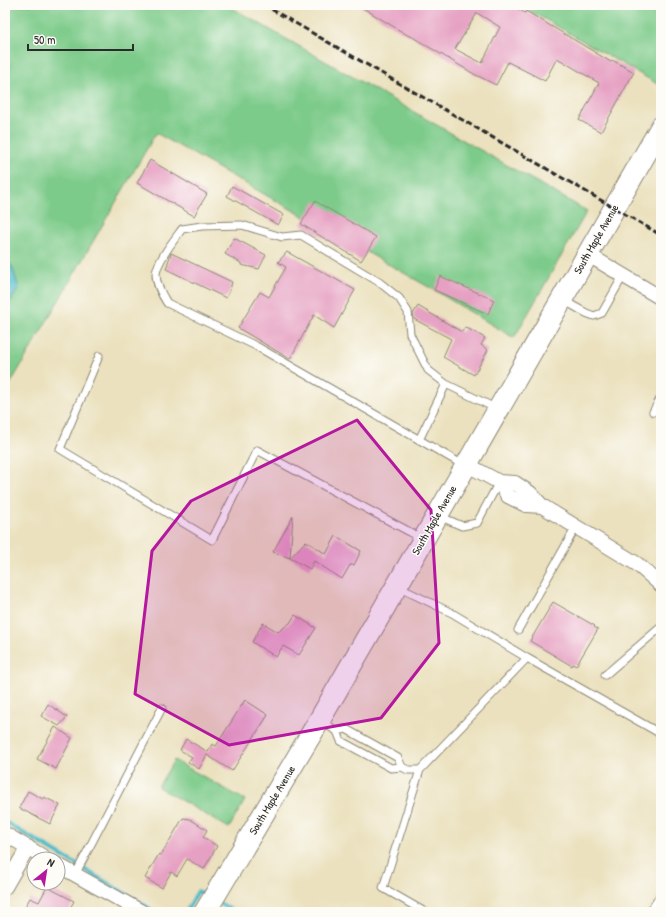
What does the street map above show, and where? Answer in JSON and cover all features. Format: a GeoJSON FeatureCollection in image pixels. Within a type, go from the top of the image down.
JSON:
{"type":"FeatureCollection","features":[{"type":"Feature","properties":{"kind":"main road","name":"South Maple Avenue"},"geometry":{"type":"LineString","coordinates":[[205,912],[319,721],[661,127]]}},
{"type":"Feature","properties":{"kind":"street"},"geometry":{"type":"LineString","coordinates":[[587,254],[661,298]]}},
{"type":"Feature","properties":{"kind":"street"},"geometry":{"type":"LineString","coordinates":[[466,465],[499,482],[508,496],[526,505],[542,506],[637,564],[661,585]]}},
{"type":"Feature","properties":{"kind":"street"},"geometry":{"type":"LineString","coordinates":[[5,834],[34,851]]}},
{"type":"Feature","properties":{"kind":"street"},"geometry":{"type":"LineString","coordinates":[[5,887],[28,847]]}},
{"type":"Feature","properties":{"kind":"street"},"geometry":{"type":"LineString","coordinates":[[66,870],[142,912]]}},
{"type":"Feature","properties":{"kind":"lane"},"geometry":{"type":"LineString","coordinates":[[466,465],[419,440],[256,346],[167,303],[160,290],[156,274],[164,254],[182,229],[202,226],[242,225],[282,237],[300,235],[379,282],[399,298],[408,312],[410,334],[428,370],[446,384],[497,410]]}},
{"type":"Feature","properties":{"kind":"lane"},"geometry":{"type":"LineString","coordinates":[[561,299],[594,316],[602,313],[623,276]]}},
{"type":"Feature","properties":{"kind":"lane"},"geometry":{"type":"LineString","coordinates":[[99,356],[60,449],[212,540],[257,450],[423,540]]}},
{"type":"Feature","properties":{"kind":"lane"},"geometry":{"type":"LineString","coordinates":[[419,440],[446,384]]}},
{"type":"Feature","properties":{"kind":"lane"},"geometry":{"type":"LineString","coordinates":[[653,412],[661,397]]}},
{"type":"Feature","properties":{"kind":"lane"},"geometry":{"type":"LineString","coordinates":[[437,515],[462,526],[477,523],[499,482]]}},
{"type":"Feature","properties":{"kind":"lane"},"geometry":{"type":"LineString","coordinates":[[518,630],[576,527]]}},
{"type":"Feature","properties":{"kind":"lane"},"geometry":{"type":"LineString","coordinates":[[396,586],[452,613],[527,658],[661,734]]}},
{"type":"Feature","properties":{"kind":"lane"},"geometry":{"type":"LineString","coordinates":[[605,675],[661,627]]}},
{"type":"Feature","properties":{"kind":"lane"},"geometry":{"type":"LineString","coordinates":[[425,912],[383,888],[420,770],[527,658]]}},
{"type":"Feature","properties":{"kind":"lane"},"geometry":{"type":"LineString","coordinates":[[75,875],[162,708]]}},
{"type":"Feature","properties":{"kind":"lane"},"geometry":{"type":"LineString","coordinates":[[319,721],[337,731],[341,741],[392,768],[402,767],[408,770],[420,770]]}},
{"type":"Feature","properties":{"kind":"lane"},"geometry":{"type":"LineString","coordinates":[[337,731],[346,729],[369,741],[398,758],[402,767]]}},
{"type":"Feature","properties":{"kind":"lane"},"geometry":{"type":"LineString","coordinates":[[650,912],[661,894]]}},
{"type":"Feature","properties":{"kind":"highlighted area"},"geometry":{"type":"Polygon","coordinates":[[[357,420],[431,510],[439,643],[381,718],[229,745],[135,694],[152,551],[191,501],[357,420]]]}},
{"type":"Feature","properties":{"kind":"green space"},"geometry":{"type":"Polygon","coordinates":[[[5,5],[227,5],[587,211],[514,338],[434,290],[156,133],[5,393],[5,5]]]}},
{"type":"Feature","properties":{"kind":"green space"},"geometry":{"type":"Polygon","coordinates":[[[520,5],[661,5],[661,86],[520,5]]]}},
{"type":"Feature","properties":{"kind":"green space"},"geometry":{"type":"Polygon","coordinates":[[[174,760],[245,800],[229,828],[158,787],[174,760]]]}},
{"type":"Feature","properties":{"kind":"water"},"geometry":{"type":"Polygon","coordinates":[[[5,262],[12,266],[19,288],[5,310],[5,262]]]}},
{"type":"Feature","properties":{"kind":"building"},"geometry":{"type":"Polygon","coordinates":[[[358,5],[511,5],[525,13],[526,11],[611,62],[612,60],[634,72],[601,132],[579,120],[599,83],[557,58],[545,81],[508,62],[496,85],[474,74],[358,5]],[[477,13],[455,49],[482,63],[500,27],[477,13]]]}},
{"type":"Feature","properties":{"kind":"building"},"geometry":{"type":"Polygon","coordinates":[[[150,160],[207,194],[194,216],[137,183],[150,160]]]}},
{"type":"Feature","properties":{"kind":"building"},"geometry":{"type":"Polygon","coordinates":[[[232,186],[284,215],[278,225],[227,196],[232,186]]]}},
{"type":"Feature","properties":{"kind":"building"},"geometry":{"type":"Polygon","coordinates":[[[315,201],[376,237],[361,261],[301,224],[315,201]]]}},
{"type":"Feature","properties":{"kind":"building"},"geometry":{"type":"Polygon","coordinates":[[[234,238],[266,255],[259,269],[241,265],[241,263],[225,254],[234,238]]]}},
{"type":"Feature","properties":{"kind":"building"},"geometry":{"type":"Polygon","coordinates":[[[287,252],[355,290],[334,328],[314,315],[290,359],[238,328],[260,292],[269,297],[286,267],[278,262],[287,252]]]}},
{"type":"Feature","properties":{"kind":"building"},"geometry":{"type":"Polygon","coordinates":[[[171,253],[232,282],[226,298],[166,269],[171,253]]]}},
{"type":"Feature","properties":{"kind":"building"},"geometry":{"type":"Polygon","coordinates":[[[440,276],[494,300],[488,314],[434,290],[440,276]]]}},
{"type":"Feature","properties":{"kind":"building"},"geometry":{"type":"Polygon","coordinates":[[[418,306],[462,332],[465,327],[485,338],[481,345],[488,350],[474,375],[443,357],[451,339],[414,319],[413,314],[418,306]]]}},
{"type":"Feature","properties":{"kind":"building"},"geometry":{"type":"Polygon","coordinates":[[[293,516],[290,558],[273,552],[293,516]]]}},
{"type":"Feature","properties":{"kind":"building"},"geometry":{"type":"Polygon","coordinates":[[[336,536],[361,551],[354,565],[350,565],[342,579],[314,561],[310,569],[290,558],[306,541],[326,554],[336,536]]]}},
{"type":"Feature","properties":{"kind":"building"},"geometry":{"type":"Polygon","coordinates":[[[553,602],[598,629],[576,666],[573,664],[572,666],[530,641],[553,602]]]}},
{"type":"Feature","properties":{"kind":"building"},"geometry":{"type":"Polygon","coordinates":[[[295,615],[316,628],[299,655],[283,646],[276,657],[252,642],[263,623],[278,632],[290,623],[295,615]]]}},
{"type":"Feature","properties":{"kind":"building"},"geometry":{"type":"Polygon","coordinates":[[[245,700],[268,715],[232,771],[207,755],[199,769],[188,762],[192,757],[180,750],[186,739],[208,752],[212,744],[216,746],[245,700]]]}},
{"type":"Feature","properties":{"kind":"building"},"geometry":{"type":"Polygon","coordinates":[[[48,704],[67,717],[59,726],[41,716],[48,704]]]}},
{"type":"Feature","properties":{"kind":"building"},"geometry":{"type":"Polygon","coordinates":[[[55,727],[72,738],[56,769],[37,759],[55,727]]]}},
{"type":"Feature","properties":{"kind":"building"},"geometry":{"type":"Polygon","coordinates":[[[28,791],[43,799],[44,797],[60,805],[50,824],[19,808],[28,791]]]}},
{"type":"Feature","properties":{"kind":"building"},"geometry":{"type":"Polygon","coordinates":[[[183,818],[190,819],[207,830],[203,837],[217,846],[204,869],[187,859],[177,876],[171,872],[162,888],[145,878],[159,854],[161,855],[183,818]]]}},
{"type":"Feature","properties":{"kind":"building"},"geometry":{"type":"Polygon","coordinates":[[[45,891],[55,891],[74,901],[68,912],[22,912],[30,898],[39,902],[45,891]]]}},
{"type":"Feature","properties":{"kind":"waterway"},"geometry":{"type":"LineString","coordinates":[[5,822],[156,912]]}},
{"type":"Feature","properties":{"kind":"waterway"},"geometry":{"type":"LineString","coordinates":[[186,912],[198,891],[207,896]]}},
{"type":"Feature","properties":{"kind":"waterway"},"geometry":{"type":"LineString","coordinates":[[218,902],[231,910]]}},
{"type":"Feature","properties":{"kind":"railway"},"geometry":{"type":"LineString","coordinates":[[264,5],[661,235]]}}]}
